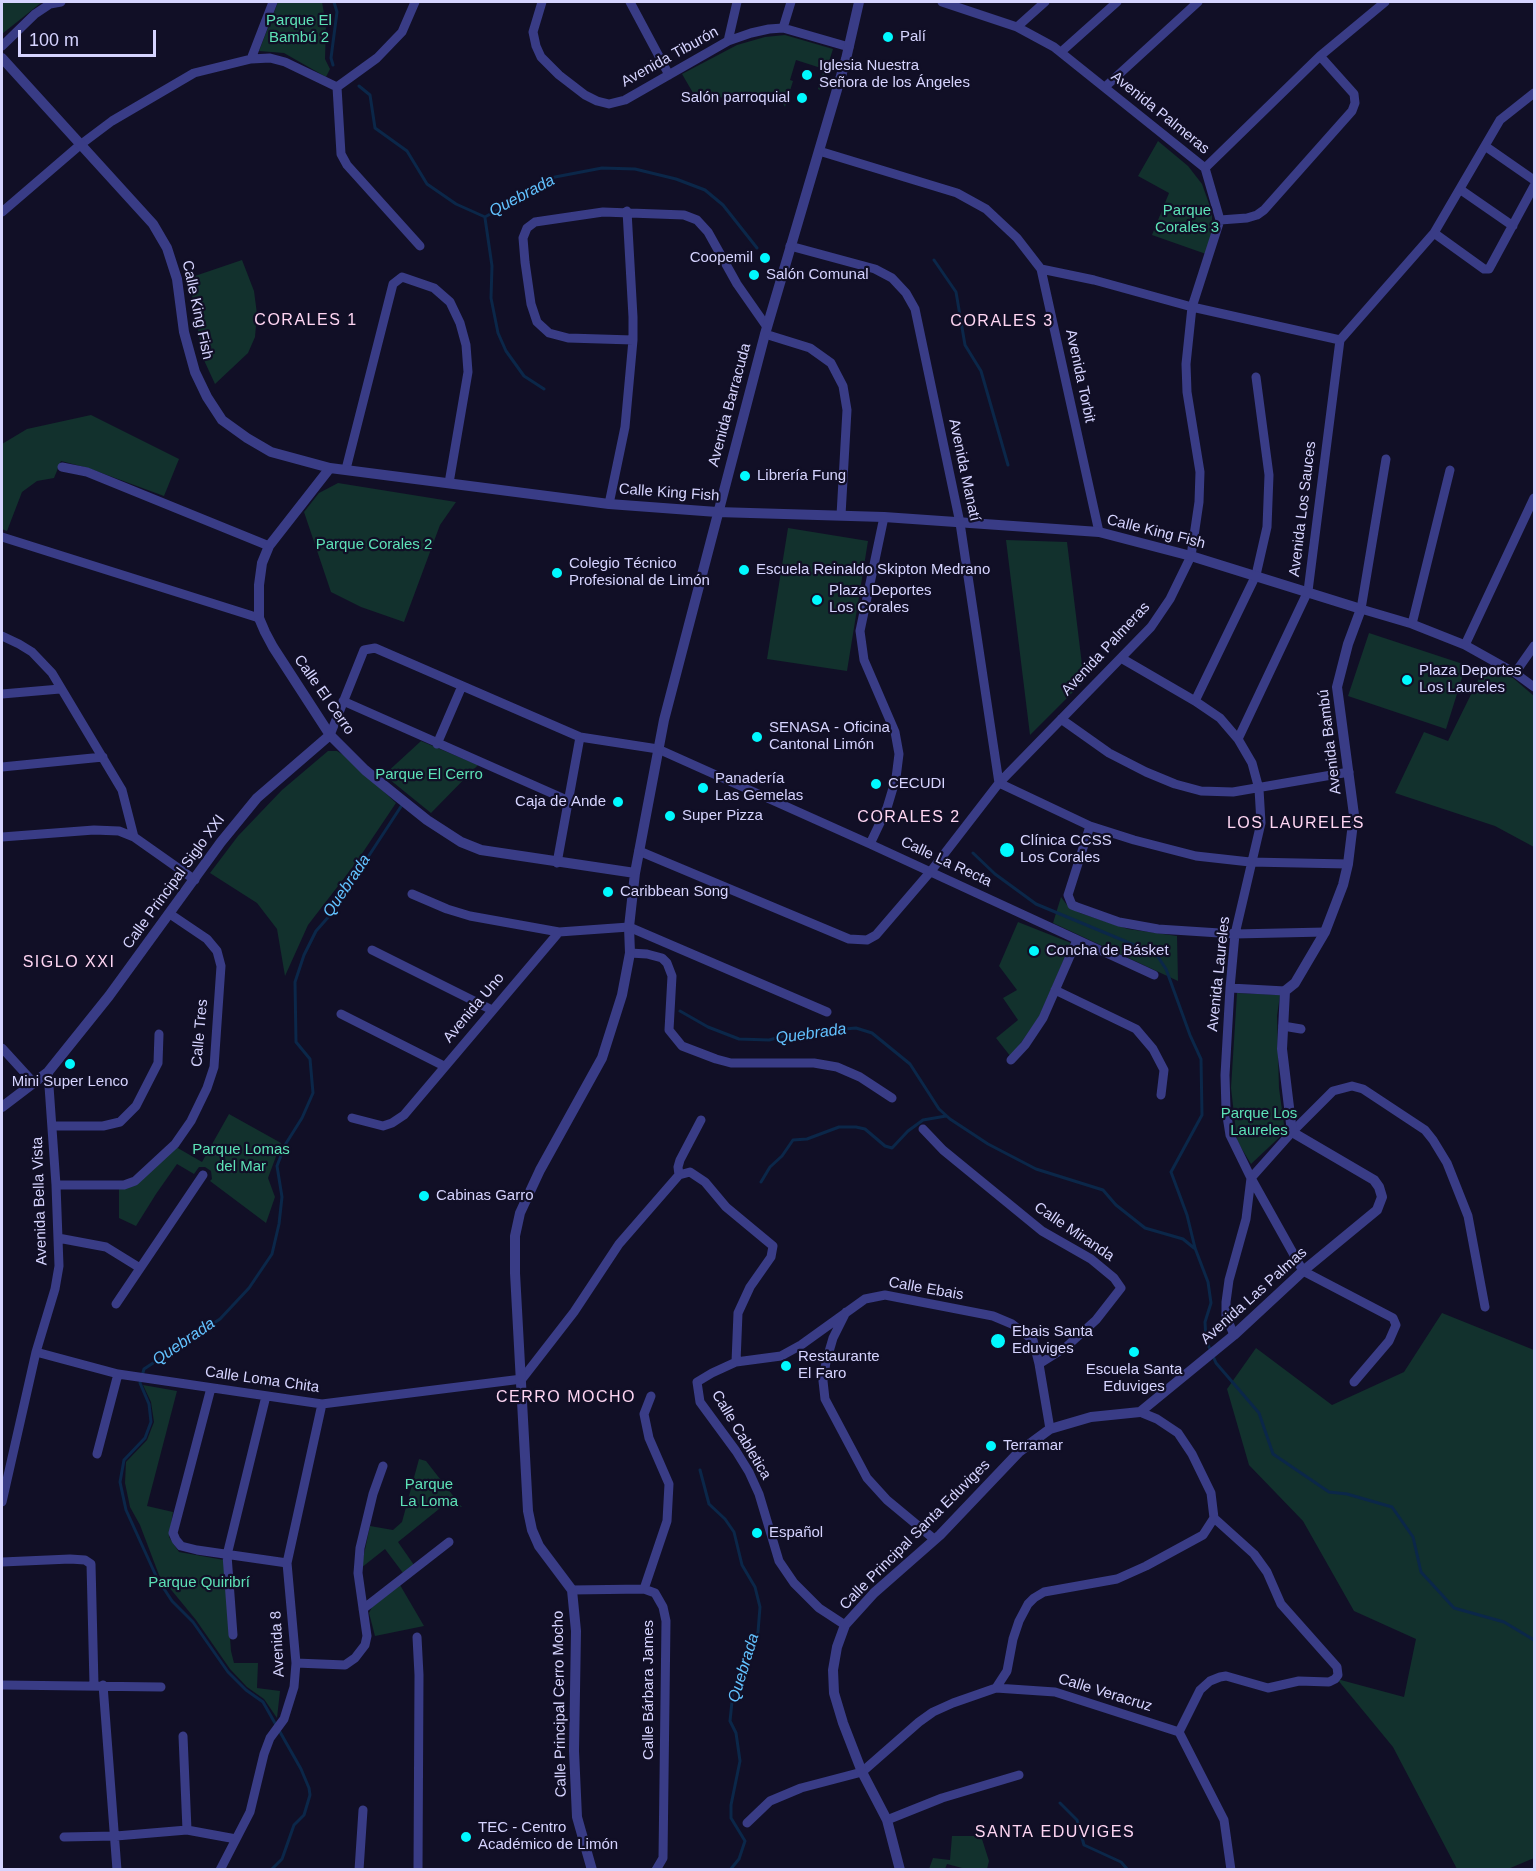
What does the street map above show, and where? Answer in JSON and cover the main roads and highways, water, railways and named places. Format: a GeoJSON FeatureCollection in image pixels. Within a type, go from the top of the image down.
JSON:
{"type":"FeatureCollection","features":[{"type":"Feature","properties":{"kind":"waterway","name":"Quebrada"},"geometry":{"type":"LineString","coordinates":[[333,65],[331,58],[337,12],[334,2]]}},
{"type":"Feature","properties":{"kind":"waterway","name":"Quebrada"},"geometry":{"type":"LineString","coordinates":[[359,86],[370,95],[375,128],[407,151],[427,184],[456,204],[485,217]]}},
{"type":"Feature","properties":{"kind":"waterway","name":"Quebrada"},"geometry":{"type":"LineString","coordinates":[[485,217],[555,177],[602,168],[635,169],[676,179],[705,190],[723,205],[757,248]]}},
{"type":"Feature","properties":{"kind":"waterway"},"geometry":{"type":"LineString","coordinates":[[485,218],[492,266],[491,298],[498,333],[506,351],[524,376],[544,389]]}},
{"type":"Feature","properties":{"kind":"waterway"},"geometry":{"type":"LineString","coordinates":[[934,260],[956,292],[965,345],[981,371],[1008,465]]}},
{"type":"Feature","properties":{"kind":"waterway","name":"Quebrada"},"geometry":{"type":"LineString","coordinates":[[271,1870],[282,1859],[294,1825],[304,1815],[310,1795],[309,1788],[301,1769],[263,1702],[246,1690],[228,1672],[193,1622],[172,1601],[157,1578],[126,1510],[120,1482],[124,1460],[145,1438],[151,1422],[149,1404],[140,1383],[144,1369],[220,1319],[249,1288],[272,1254],[282,1197],[277,1166],[285,1145],[302,1118],[313,1093],[310,1059],[296,1042],[295,982],[304,955],[316,931],[331,914],[346,885],[368,857],[402,805]]}},
{"type":"Feature","properties":{"kind":"waterway"},"geometry":{"type":"LineString","coordinates":[[973,853],[995,874],[1036,904],[1156,954],[1166,969],[1201,1059],[1202,1115],[1171,1172],[1208,1282],[1211,1303],[1205,1322],[1206,1340],[1216,1363],[1259,1413],[1273,1454],[1329,1492],[1347,1494],[1392,1507],[1413,1537],[1421,1572],[1454,1608],[1504,1622],[1534,1640]]}},
{"type":"Feature","properties":{"kind":"waterway","name":"Quebrada"},"geometry":{"type":"LineString","coordinates":[[680,1011],[708,1027],[739,1039],[769,1040],[796,1033],[856,1028],[872,1033],[910,1064],[939,1109],[950,1119],[988,1144],[1036,1169],[1103,1190],[1116,1205],[1145,1228],[1183,1239],[1194,1248]]}},
{"type":"Feature","properties":{"kind":"waterway","name":"Quebrada"},"geometry":{"type":"LineString","coordinates":[[761,1182],[770,1167],[782,1156],[793,1140],[807,1139],[839,1127],[856,1127],[865,1129],[885,1146],[892,1148],[908,1131],[923,1120],[946,1116]]}},
{"type":"Feature","properties":{"kind":"waterway","name":"Quebrada"},"geometry":{"type":"LineString","coordinates":[[700,1470],[709,1504],[725,1519],[734,1532],[742,1565],[755,1587],[760,1607],[758,1632],[752,1651],[733,1692],[730,1721],[736,1733],[740,1761],[731,1805],[731,1818],[745,1841],[739,1859],[730,1870]]}},
{"type":"Feature","properties":{"kind":"waterway","name":"Quebrada"},"geometry":{"type":"LineString","coordinates":[[1060,1803],[1077,1820],[1084,1845],[1121,1862],[1128,1870]]}},
{"type":"Feature","properties":{"kind":"place","name":"Palí"},"geometry":{"type":"Point","coordinates":[888,37]}},
{"type":"Feature","properties":{"kind":"place","name":"Iglesia Nuestra Señora de los Ángeles"},"geometry":{"type":"Point","coordinates":[807,75]}},
{"type":"Feature","properties":{"kind":"place","name":"Salón parroquial"},"geometry":{"type":"Point","coordinates":[802,98]}},
{"type":"Feature","properties":{"kind":"place","name":"Coopemil"},"geometry":{"type":"Point","coordinates":[765,258]}},
{"type":"Feature","properties":{"kind":"place","name":"Salón Comunal"},"geometry":{"type":"Point","coordinates":[754,275]}},
{"type":"Feature","properties":{"kind":"place","name":"Librería Fung"},"geometry":{"type":"Point","coordinates":[745,476]}},
{"type":"Feature","properties":{"kind":"place","name":"Escuela Reinaldo Skipton Medrano"},"geometry":{"type":"Point","coordinates":[744,570]}},
{"type":"Feature","properties":{"kind":"place","name":"Colegio Técnico Profesional de Limón"},"geometry":{"type":"Point","coordinates":[557,573]}},
{"type":"Feature","properties":{"kind":"place","name":"Plaza Deportes Los Corales"},"geometry":{"type":"Point","coordinates":[817,600]}},
{"type":"Feature","properties":{"kind":"place","name":"Plaza Deportes Los Laureles"},"geometry":{"type":"Point","coordinates":[1407,680]}},
{"type":"Feature","properties":{"kind":"place","name":"SENASA - Oficina Cantonal Limón"},"geometry":{"type":"Point","coordinates":[757,737]}},
{"type":"Feature","properties":{"kind":"place","name":"CECUDI"},"geometry":{"type":"Point","coordinates":[876,784]}},
{"type":"Feature","properties":{"kind":"place","name":"Panadería Las Gemelas"},"geometry":{"type":"Point","coordinates":[703,788]}},
{"type":"Feature","properties":{"kind":"place","name":"Caja de Ande"},"geometry":{"type":"Point","coordinates":[618,802]}},
{"type":"Feature","properties":{"kind":"place","name":"Super Pizza"},"geometry":{"type":"Point","coordinates":[670,816]}},
{"type":"Feature","properties":{"kind":"place","name":"Clínica CCSS Los Corales"},"geometry":{"type":"Point","coordinates":[1007,850]}},
{"type":"Feature","properties":{"kind":"place","name":"Caribbean Song"},"geometry":{"type":"Point","coordinates":[608,892]}},
{"type":"Feature","properties":{"kind":"place","name":"Concha de Básket"},"geometry":{"type":"Point","coordinates":[1034,951]}},
{"type":"Feature","properties":{"kind":"place","name":"Mini Super Lenco"},"geometry":{"type":"Point","coordinates":[70,1064]}},
{"type":"Feature","properties":{"kind":"place","name":"Cabinas Garro"},"geometry":{"type":"Point","coordinates":[424,1196]}},
{"type":"Feature","properties":{"kind":"place","name":"Ebais Santa Eduviges"},"geometry":{"type":"Point","coordinates":[998,1341]}},
{"type":"Feature","properties":{"kind":"place","name":"Escuela Santa Eduviges"},"geometry":{"type":"Point","coordinates":[1134,1352]}},
{"type":"Feature","properties":{"kind":"place","name":"Restaurante El Faro"},"geometry":{"type":"Point","coordinates":[786,1366]}},
{"type":"Feature","properties":{"kind":"place","name":"Terramar"},"geometry":{"type":"Point","coordinates":[991,1446]}},
{"type":"Feature","properties":{"kind":"place","name":"Español"},"geometry":{"type":"Point","coordinates":[757,1533]}},
{"type":"Feature","properties":{"kind":"place","name":"TEC - Centro Académico de Limón"},"geometry":{"type":"Point","coordinates":[466,1837]}},
{"type":"Feature","properties":{"kind":"district","name":"CORALES 1"},"geometry":{"type":"Point","coordinates":[306,321]}},
{"type":"Feature","properties":{"kind":"district","name":"CORALES 3"},"geometry":{"type":"Point","coordinates":[1002,322]}},
{"type":"Feature","properties":{"kind":"district","name":"CORALES 2"},"geometry":{"type":"Point","coordinates":[909,818]}},
{"type":"Feature","properties":{"kind":"district","name":"LOS LAURELES"},"geometry":{"type":"Point","coordinates":[1296,824]}},
{"type":"Feature","properties":{"kind":"district","name":"SIGLO XXI"},"geometry":{"type":"Point","coordinates":[69,963]}},
{"type":"Feature","properties":{"kind":"district","name":"CERRO MOCHO"},"geometry":{"type":"Point","coordinates":[566,1398]}},
{"type":"Feature","properties":{"kind":"district","name":"SANTA EDUVIGES"},"geometry":{"type":"Point","coordinates":[1055,1833]}},
{"type":"Feature","properties":{"kind":"park label","name":"Parque El Bambú 2"},"geometry":{"type":"Point","coordinates":[299,30]}},
{"type":"Feature","properties":{"kind":"park label","name":"Parque Corales 3"},"geometry":{"type":"Point","coordinates":[1187,220]}},
{"type":"Feature","properties":{"kind":"park label","name":"Parque Corales 2"},"geometry":{"type":"Point","coordinates":[374,545]}},
{"type":"Feature","properties":{"kind":"park label","name":"Parque El Cerro"},"geometry":{"type":"Point","coordinates":[429,775]}},
{"type":"Feature","properties":{"kind":"park label","name":"Parque Los Laureles"},"geometry":{"type":"Point","coordinates":[1259,1122]}},
{"type":"Feature","properties":{"kind":"park label","name":"Parque Lomas del Mar"},"geometry":{"type":"Point","coordinates":[241,1158]}},
{"type":"Feature","properties":{"kind":"park label","name":"Parque La Loma"},"geometry":{"type":"Point","coordinates":[429,1494]}},
{"type":"Feature","properties":{"kind":"park label","name":"Parque Quiribrí"},"geometry":{"type":"Point","coordinates":[199,1583]}}]}
